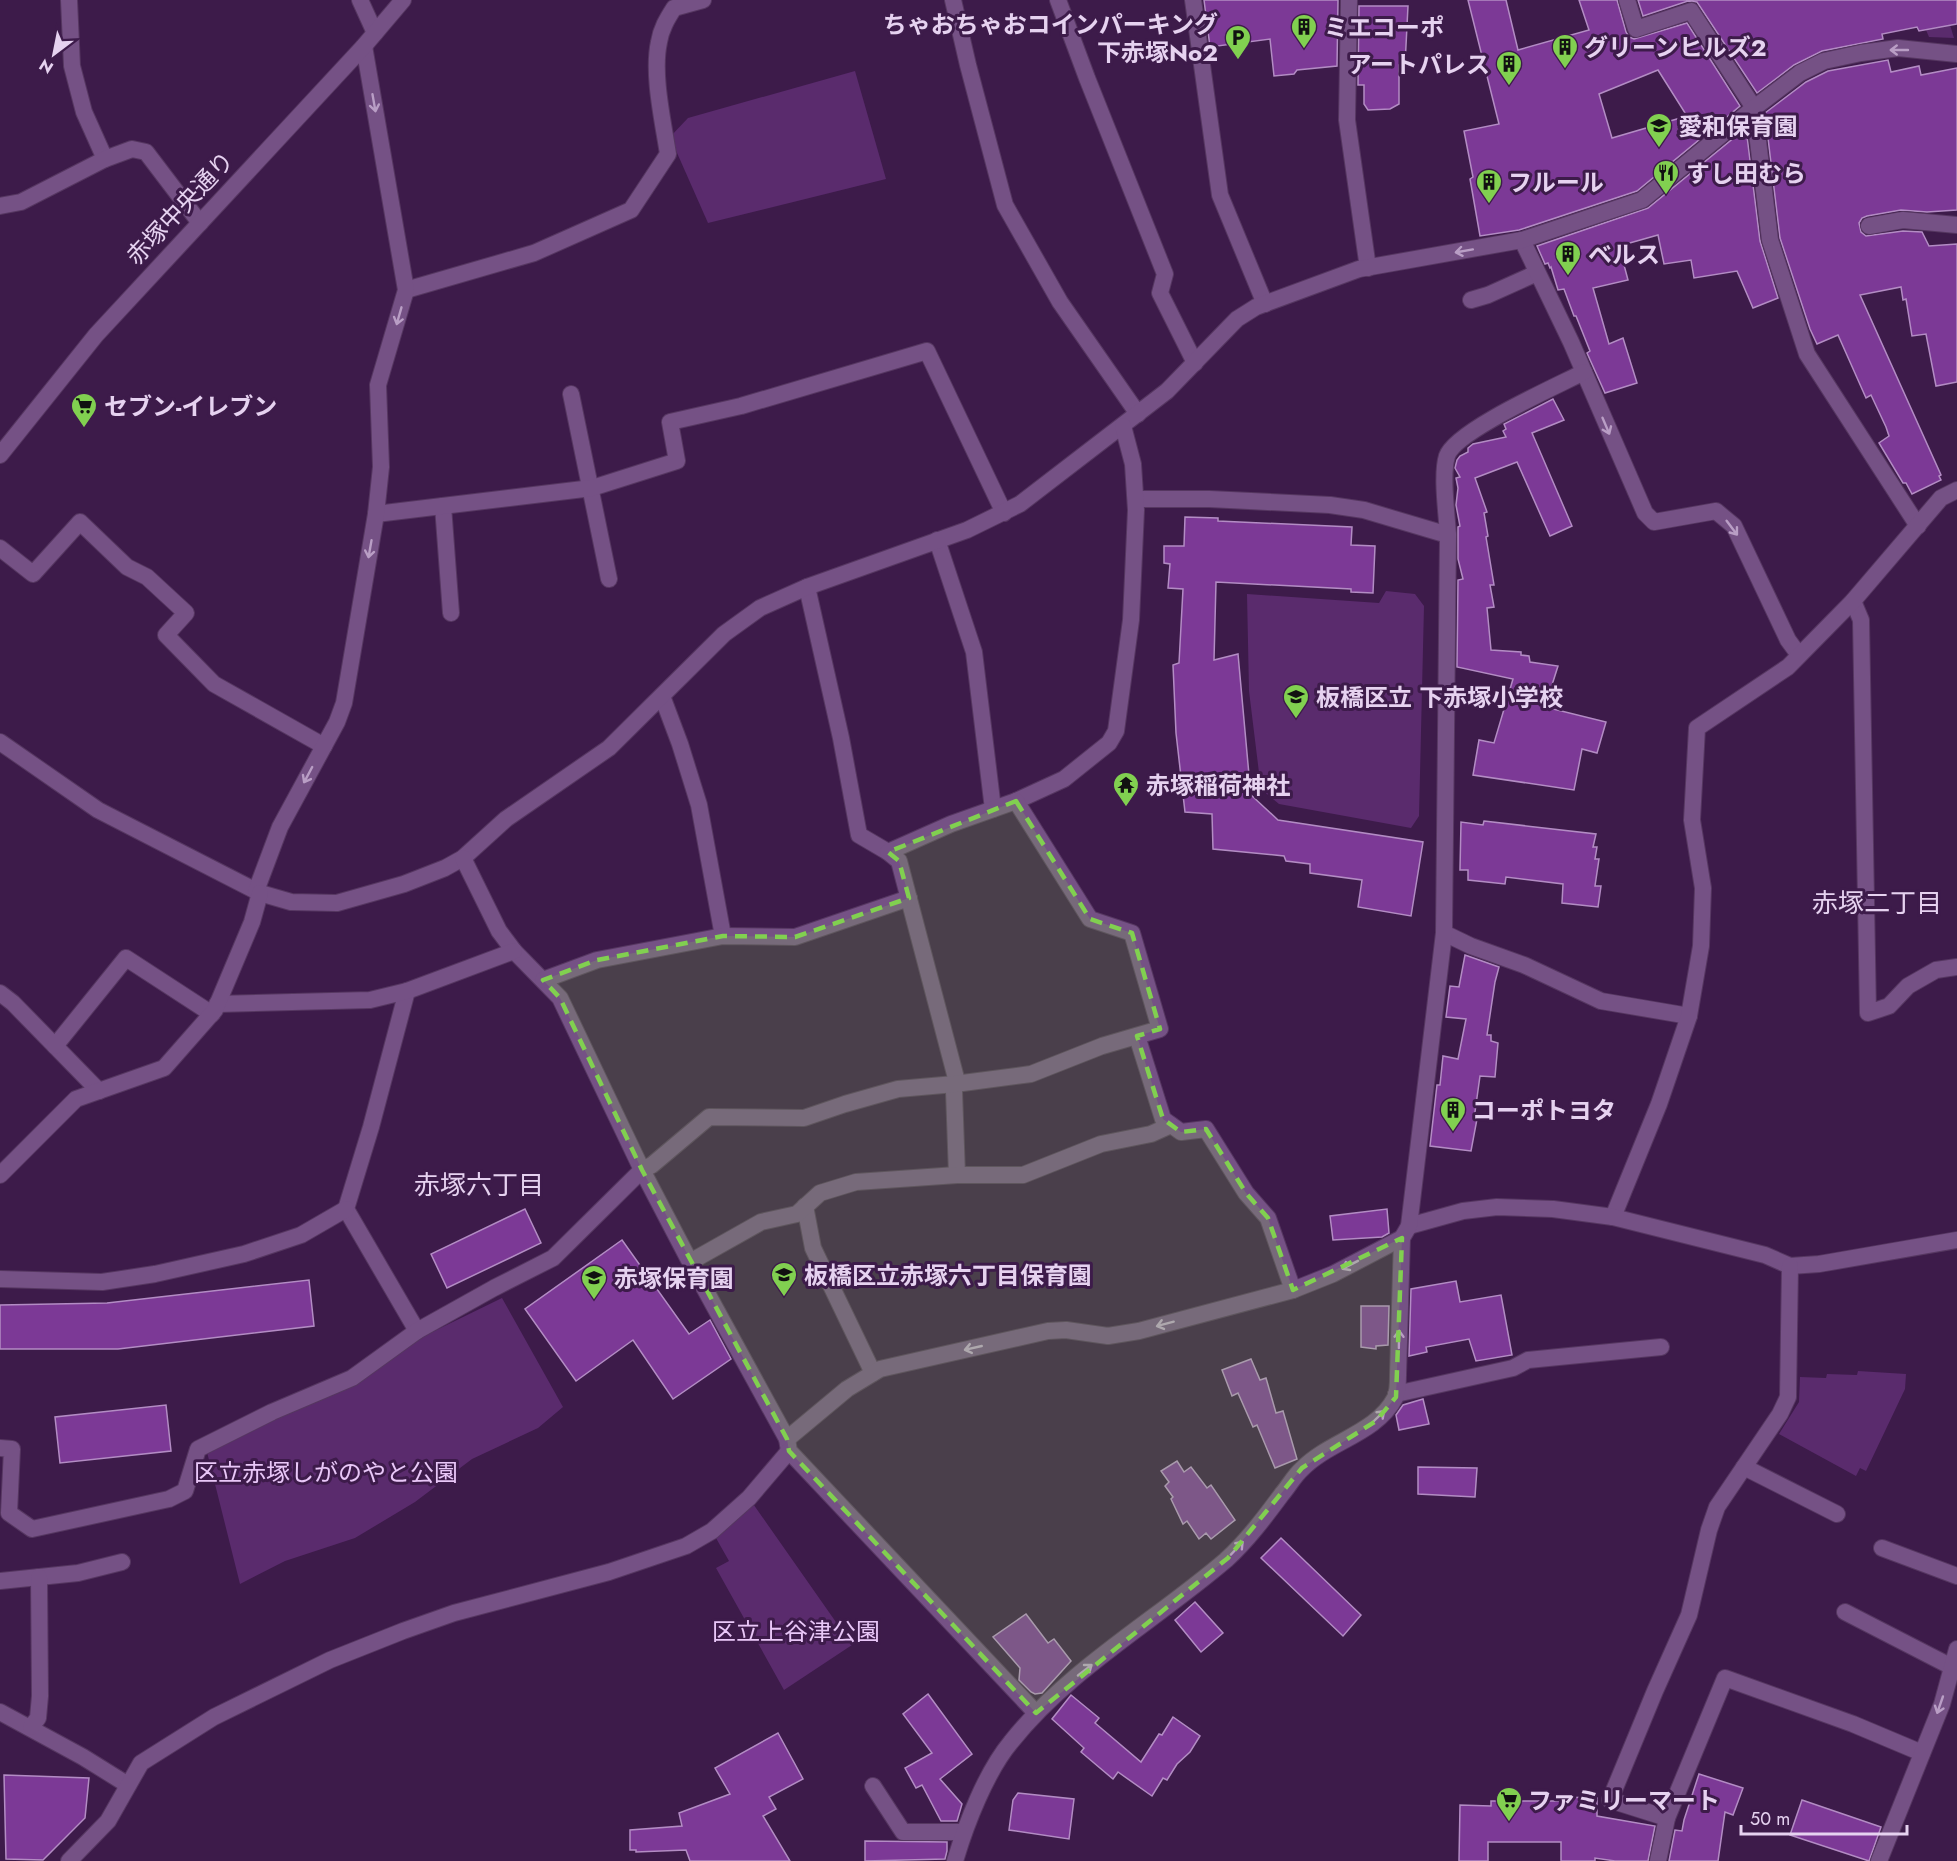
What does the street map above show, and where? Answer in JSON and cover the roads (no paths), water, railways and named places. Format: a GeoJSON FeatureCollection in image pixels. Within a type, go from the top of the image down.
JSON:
{"type":"FeatureCollection","features":[{"type":"Feature","properties":{"kind":"street"},"geometry":{"type":"LineString","coordinates":[[69,0],[72,66],[84,112],[105,159]]}},
{"type":"Feature","properties":{"kind":"street"},"geometry":{"type":"LineString","coordinates":[[360,0],[375,33]]}},
{"type":"Feature","properties":{"kind":"street","name":"赤塚中央通り"},"geometry":{"type":"LineString","coordinates":[[0,455],[96,335],[364,46],[403,0]]}},
{"type":"Feature","properties":{"kind":"street"},"geometry":{"type":"LineString","coordinates":[[406,290],[534,253],[632,210],[668,154],[658,88],[658,43],[663,26],[674,8],[703,0]]}},
{"type":"Feature","properties":{"kind":"street"},"geometry":{"type":"LineString","coordinates":[[953,0],[1005,205],[1060,302],[1137,414]]}},
{"type":"Feature","properties":{"kind":"street"},"geometry":{"type":"LineString","coordinates":[[1058,0],[1165,273],[1160,292],[1195,363]]}},
{"type":"Feature","properties":{"kind":"street"},"geometry":{"type":"LineString","coordinates":[[1193,0],[1220,195],[1265,304]]}},
{"type":"Feature","properties":{"kind":"street"},"geometry":{"type":"LineString","coordinates":[[1349,0],[1347,120],[1363,269]]}},
{"type":"Feature","properties":{"kind":"street"},"geometry":{"type":"LineString","coordinates":[[1627,0],[1635,29],[1691,11],[1754,108],[1770,240],[1807,354],[1918,526]]}},
{"type":"Feature","properties":{"kind":"street"},"geometry":{"type":"LineString","coordinates":[[0,1174],[76,1099],[164,1068],[214,1009],[252,922],[258,892],[280,827],[337,722],[344,702],[376,514],[381,467],[378,385],[406,290],[364,46]]}},
{"type":"Feature","properties":{"kind":"street"},"geometry":{"type":"LineString","coordinates":[[0,742],[98,810],[258,892],[291,902],[337,903],[404,884],[445,868],[463,858],[506,819],[609,748],[724,634],[760,608],[807,587],[967,530],[1020,504],[1167,391],[1237,319],[1265,304],[1363,269],[1522,240],[1642,200],[1754,108],[1800,73],[1824,61],[1898,48],[1957,54]]}},
{"type":"Feature","properties":{"kind":"street"},"geometry":{"type":"LineString","coordinates":[[0,206],[21,202],[105,159],[132,149],[146,152],[200,223]]}},
{"type":"Feature","properties":{"kind":"street"},"geometry":{"type":"LineString","coordinates":[[1869,225],[1903,220],[1957,225]]}},
{"type":"Feature","properties":{"kind":"street"},"geometry":{"type":"LineString","coordinates":[[1522,240],[1584,372],[1645,513],[1654,522],[1716,511],[1734,526],[1788,640],[1799,656]]}},
{"type":"Feature","properties":{"kind":"street"},"geometry":{"type":"LineString","coordinates":[[1471,300],[1488,295],[1537,273]]}},
{"type":"Feature","properties":{"kind":"street"},"geometry":{"type":"LineString","coordinates":[[376,514],[591,488],[677,461],[670,422],[741,406],[927,351],[1004,513]]}},
{"type":"Feature","properties":{"kind":"street"},"geometry":{"type":"LineString","coordinates":[[955,1861],[964,1832],[990,1776],[1004,1752],[1038,1710],[1066,1684],[1228,1558],[1262,1521],[1302,1468],[1376,1421],[1396,1397],[1406,1232],[1444,933],[1448,535],[1445,469],[1447,454],[1458,441],[1493,418],[1584,372]]}},
{"type":"Feature","properties":{"kind":"street"},"geometry":{"type":"LineString","coordinates":[[571,394],[609,579]]}},
{"type":"Feature","properties":{"kind":"street"},"geometry":{"type":"LineString","coordinates":[[888,852],[951,824],[1016,801],[1064,779],[1109,743],[1116,731],[1131,620],[1136,499],[1133,464],[1123,426]]}},
{"type":"Feature","properties":{"kind":"street"},"geometry":{"type":"LineString","coordinates":[[1613,1217],[1659,1104],[1689,1016],[1701,946],[1703,888],[1692,820],[1697,728],[1788,667],[1853,601],[1941,498],[1957,490]]}},
{"type":"Feature","properties":{"kind":"street"},"geometry":{"type":"LineString","coordinates":[[1136,499],[1209,499],[1330,505],[1364,510],[1448,535]]}},
{"type":"Feature","properties":{"kind":"street"},"geometry":{"type":"LineString","coordinates":[[443,506],[451,613]]}},
{"type":"Feature","properties":{"kind":"street"},"geometry":{"type":"LineString","coordinates":[[0,548],[33,574],[80,522],[127,567],[147,577],[186,613],[166,635],[214,684],[324,746]]}},
{"type":"Feature","properties":{"kind":"street"},"geometry":{"type":"LineString","coordinates":[[937,540],[974,652],[993,809]]}},
{"type":"Feature","properties":{"kind":"street"},"geometry":{"type":"LineString","coordinates":[[807,587],[841,738],[859,835],[899,861],[957,1078],[954,1091],[957,1175]]}},
{"type":"Feature","properties":{"kind":"street"},"geometry":{"type":"LineString","coordinates":[[1853,601],[1861,620],[1868,1014],[1889,1006],[1908,986],[1936,970],[1957,967]]}},
{"type":"Feature","properties":{"kind":"street"},"geometry":{"type":"LineString","coordinates":[[662,696],[699,805],[723,936]]}},
{"type":"Feature","properties":{"kind":"street"},"geometry":{"type":"LineString","coordinates":[[0,1448],[12,1449],[9,1512],[32,1529],[169,1499],[185,1491],[198,1449],[272,1412],[352,1378],[417,1331],[554,1258],[642,1170],[652,1165],[709,1117],[804,1118],[898,1089],[1031,1074],[1102,1047],[1160,1029],[1132,933],[1090,919],[1016,801]]}},
{"type":"Feature","properties":{"kind":"street"},"geometry":{"type":"LineString","coordinates":[[463,858],[499,931],[514,951],[560,998],[642,1170],[788,1445],[1038,1710]]}},
{"type":"Feature","properties":{"kind":"street"},"geometry":{"type":"LineString","coordinates":[[543,980],[597,960],[723,936],[795,937],[909,898]]}},
{"type":"Feature","properties":{"kind":"street"},"geometry":{"type":"LineString","coordinates":[[1444,933],[1471,946],[1524,965],[1601,1001],[1689,1016]]}},
{"type":"Feature","properties":{"kind":"street"},"geometry":{"type":"LineString","coordinates":[[55,1046],[126,958],[214,1009],[370,1000],[407,992],[514,951]]}},
{"type":"Feature","properties":{"kind":"street"},"geometry":{"type":"LineString","coordinates":[[0,1279],[102,1282],[155,1274],[244,1254],[301,1235],[346,1209],[371,1127],[407,992]]}},
{"type":"Feature","properties":{"kind":"street"},"geometry":{"type":"LineString","coordinates":[[0,993],[13,1003],[99,1091]]}},
{"type":"Feature","properties":{"kind":"street"},"geometry":{"type":"LineString","coordinates":[[1137,1036],[1163,1119],[1181,1132],[1206,1129],[1246,1193],[1268,1218],[1293,1290]]}},
{"type":"Feature","properties":{"kind":"street"},"geometry":{"type":"LineString","coordinates":[[690,1262],[761,1222],[797,1214],[820,1193],[856,1182],[957,1175],[1023,1175],[1101,1144],[1151,1134],[1172,1125]]}},
{"type":"Feature","properties":{"kind":"street"},"geometry":{"type":"LineString","coordinates":[[805,1206],[813,1248],[873,1373]]}},
{"type":"Feature","properties":{"kind":"street"},"geometry":{"type":"LineString","coordinates":[[69,1861],[103,1828],[141,1763],[214,1717],[330,1660],[403,1631],[454,1613],[609,1572],[686,1546],[712,1531],[749,1498],[788,1445],[847,1389],[880,1369],[1048,1331],[1066,1330],[1108,1336],[1139,1331],[1293,1290],[1333,1274],[1406,1232],[1463,1211],[1497,1207],[1553,1209],[1613,1217],[1765,1255],[1790,1266],[1819,1264],[1957,1240]]}},
{"type":"Feature","properties":{"kind":"street"},"geometry":{"type":"LineString","coordinates":[[346,1209],[417,1331]]}},
{"type":"Feature","properties":{"kind":"street"},"geometry":{"type":"LineString","coordinates":[[1667,1818],[1610,1800],[1689,1615],[1709,1530],[1718,1507],[1780,1414],[1788,1397],[1790,1266]]}},
{"type":"Feature","properties":{"kind":"street"},"geometry":{"type":"LineString","coordinates":[[1396,1394],[1512,1368],[1528,1360],[1661,1347]]}},
{"type":"Feature","properties":{"kind":"street"},"geometry":{"type":"LineString","coordinates":[[1744,1467],[1837,1514]]}},
{"type":"Feature","properties":{"kind":"street"},"geometry":{"type":"LineString","coordinates":[[1882,1548],[1957,1576]]}},
{"type":"Feature","properties":{"kind":"street"},"geometry":{"type":"LineString","coordinates":[[0,1581],[78,1573],[122,1562]]}},
{"type":"Feature","properties":{"kind":"street"},"geometry":{"type":"LineString","coordinates":[[31,1728],[38,1718],[40,1696],[39,1577]]}},
{"type":"Feature","properties":{"kind":"street"},"geometry":{"type":"LineString","coordinates":[[1845,1612],[1952,1667]]}},
{"type":"Feature","properties":{"kind":"street"},"geometry":{"type":"LineString","coordinates":[[1878,1861],[1942,1704],[1957,1649]]}},
{"type":"Feature","properties":{"kind":"street"},"geometry":{"type":"LineString","coordinates":[[1658,1861],[1667,1818],[1725,1678],[1853,1724],[1922,1753]]}},
{"type":"Feature","properties":{"kind":"street"},"geometry":{"type":"LineString","coordinates":[[0,1712],[128,1785]]}},
{"type":"Feature","properties":{"kind":"street"},"geometry":{"type":"LineString","coordinates":[[873,1786],[903,1832],[964,1832]]}},
{"type":"Feature","properties":{"kind":"place","name":"ミエコーポ"},"geometry":{"type":"Point","coordinates":[1304,50]}},
{"type":"Feature","properties":{"kind":"place","name":"ちゃおちゃおコインパーキング 下赤塚No2"},"geometry":{"type":"Point","coordinates":[1238,61]}},
{"type":"Feature","properties":{"kind":"place","name":"グリーンヒルズ2"},"geometry":{"type":"Point","coordinates":[1565,70]}},
{"type":"Feature","properties":{"kind":"place","name":"アートパレス"},"geometry":{"type":"Point","coordinates":[1509,87]}},
{"type":"Feature","properties":{"kind":"place","name":"愛和保育園"},"geometry":{"type":"Point","coordinates":[1659,149]}},
{"type":"Feature","properties":{"kind":"place","name":"すし田むら"},"geometry":{"type":"Point","coordinates":[1666,196]}},
{"type":"Feature","properties":{"kind":"place","name":"フルール"},"geometry":{"type":"Point","coordinates":[1489,205]}},
{"type":"Feature","properties":{"kind":"place","name":"ベルス"},"geometry":{"type":"Point","coordinates":[1568,277]}},
{"type":"Feature","properties":{"kind":"place","name":"セブン-イレブン"},"geometry":{"type":"Point","coordinates":[84,429]}},
{"type":"Feature","properties":{"kind":"place","name":"板橋区立 下赤塚小学校"},"geometry":{"type":"Point","coordinates":[1296,720]}},
{"type":"Feature","properties":{"kind":"place","name":"赤塚稲荷神社"},"geometry":{"type":"Point","coordinates":[1126,808]}},
{"type":"Feature","properties":{"kind":"place","name":"コーポトヨタ"},"geometry":{"type":"Point","coordinates":[1453,1133]}},
{"type":"Feature","properties":{"kind":"place","name":"板橋区立赤塚六丁目保育園"},"geometry":{"type":"Point","coordinates":[784,1298]}},
{"type":"Feature","properties":{"kind":"place","name":"赤塚保育園"},"geometry":{"type":"Point","coordinates":[594,1301]}},
{"type":"Feature","properties":{"kind":"place","name":"ファミリーマート"},"geometry":{"type":"Point","coordinates":[1509,1823]}},
{"type":"Feature","properties":{"kind":"district","name":"赤塚二丁目"},"geometry":{"type":"Point","coordinates":[1877,903]}},
{"type":"Feature","properties":{"kind":"district","name":"赤塚六丁目"},"geometry":{"type":"Point","coordinates":[479,1185]}},
{"type":"Feature","properties":{"kind":"park label","name":"区立赤塚しがのやと公園"},"geometry":{"type":"Point","coordinates":[326,1472]}},
{"type":"Feature","properties":{"kind":"park label","name":"区立上谷津公園"},"geometry":{"type":"Point","coordinates":[796,1631]}}]}
